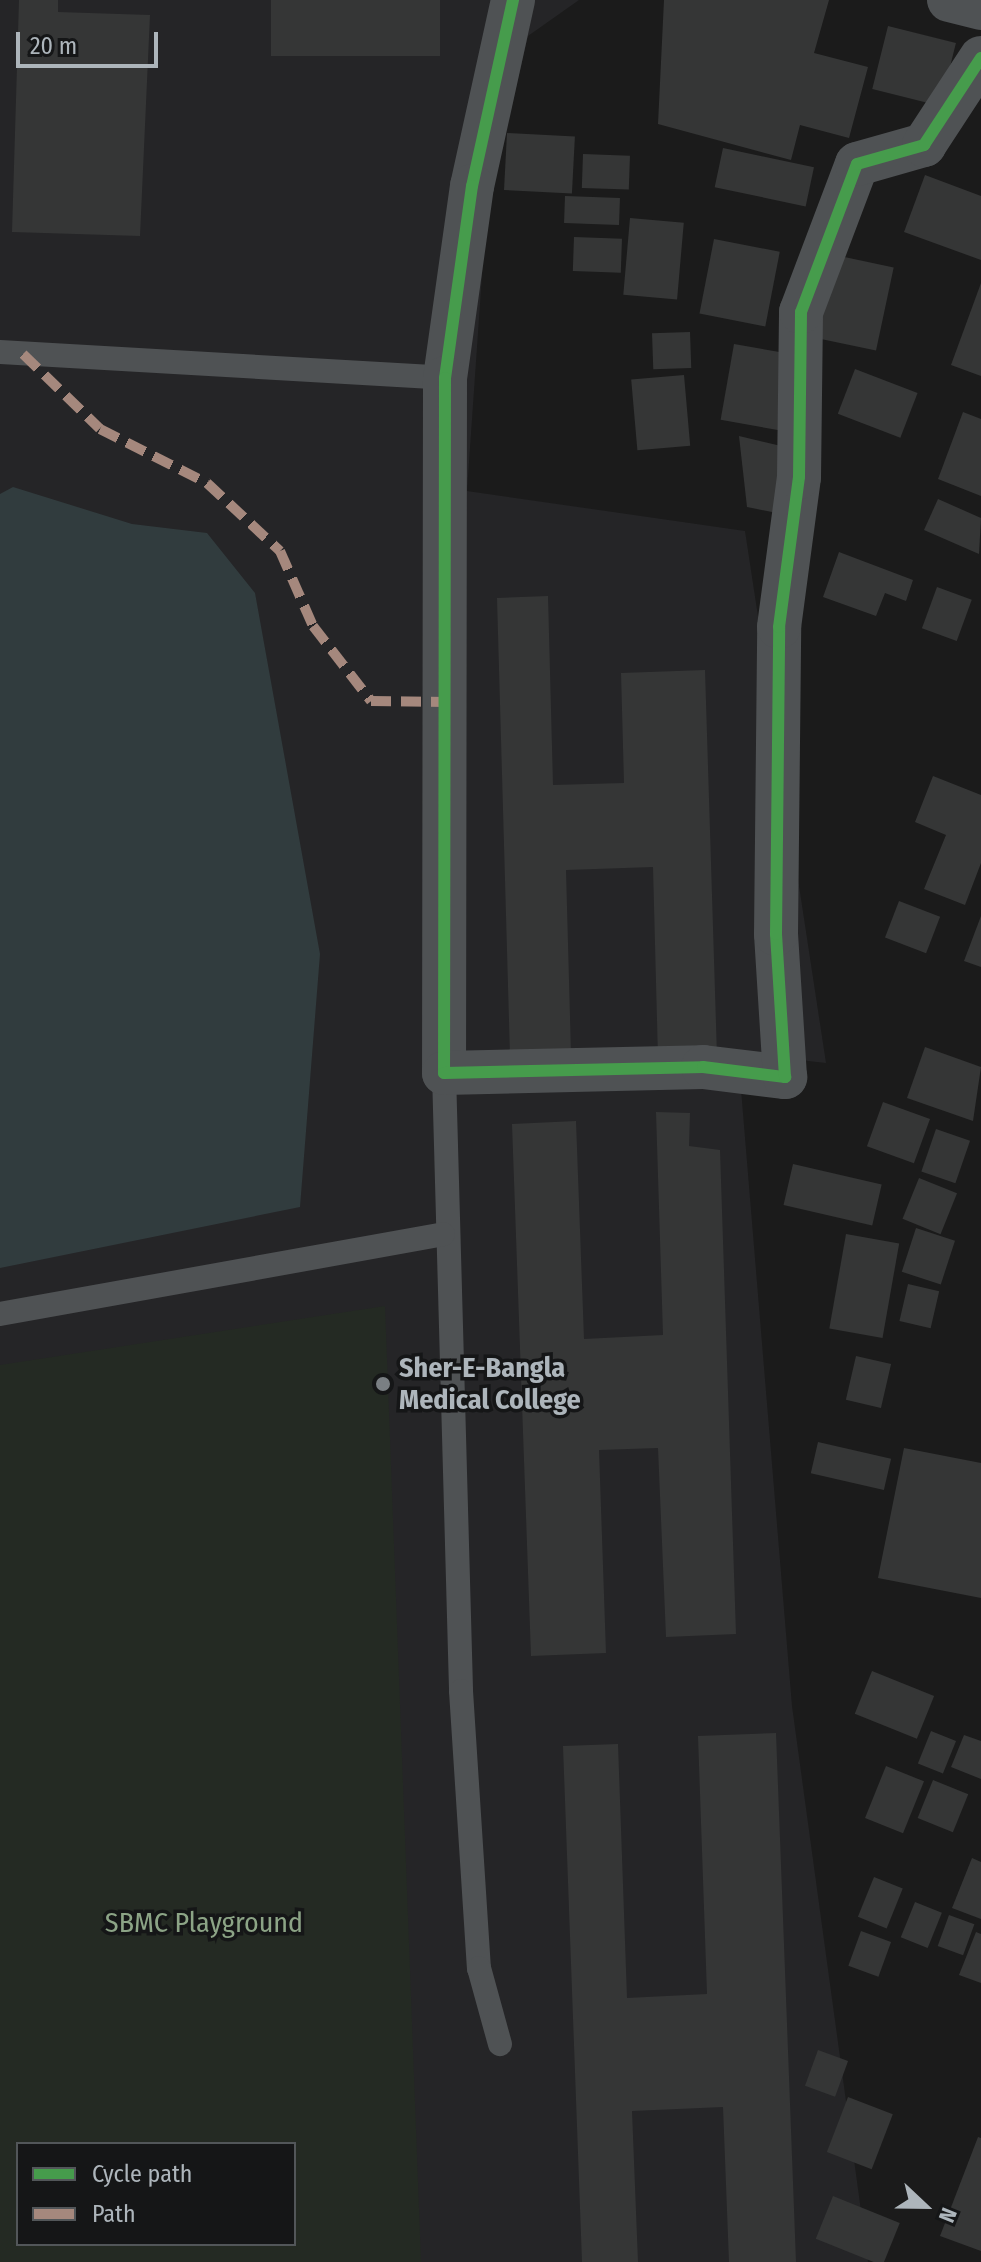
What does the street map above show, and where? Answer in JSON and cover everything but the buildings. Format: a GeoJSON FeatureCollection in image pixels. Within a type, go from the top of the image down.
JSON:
{"type":"FeatureCollection","features":[{"type":"Feature","properties":{"kind":"street"},"geometry":{"type":"LineString","coordinates":[[513,0],[472,186],[445,378],[444,1073],[703,1067],[785,1077],[776,934],[779,627],[799,477],[801,312],[857,164],[924,145],[981,58]]}},
{"type":"Feature","properties":{"kind":"street"},"geometry":{"type":"LineString","coordinates":[[949,0],[981,8]]}},
{"type":"Feature","properties":{"kind":"lane"},"geometry":{"type":"LineString","coordinates":[[0,352],[445,378]]}},
{"type":"Feature","properties":{"kind":"lane"},"geometry":{"type":"LineString","coordinates":[[444,1073],[443,1234],[479,1968],[500,2044]]}},
{"type":"Feature","properties":{"kind":"lane"},"geometry":{"type":"LineString","coordinates":[[0,1314],[443,1234]]}},
{"type":"Feature","properties":{"kind":"shaded area","name":"Sher-E-Bangla Medical College"},"geometry":{"type":"Polygon","coordinates":[[[0,0],[579,0],[528,36],[486,218],[467,491],[745,531],[826,1063],[738,1053],[792,1706],[868,2262],[0,2262],[0,0]]]}},
{"type":"Feature","properties":{"kind":"shaded area"},"geometry":{"type":"Polygon","coordinates":[[[13,487],[132,524],[207,533],[255,593],[320,954],[300,1207],[0,1268],[0,494],[13,487]]]}},
{"type":"Feature","properties":{"kind":"green space","name":"SBMC Playground"},"geometry":{"type":"Polygon","coordinates":[[[385,1306],[421,2262],[0,2262],[0,1365],[385,1306]]]}},
{"type":"Feature","properties":{"kind":"marked path"},"geometry":{"type":"LineString","coordinates":[[23,354],[100,429],[207,483],[280,551],[313,626],[371,701],[448,702]]}},
{"type":"Feature","properties":{"kind":"cycle path"},"geometry":{"type":"LineString","coordinates":[[513,0],[472,186],[445,378],[444,1073],[703,1067],[785,1077],[776,934],[779,627],[799,477],[801,312],[857,164],[924,145],[981,58]]}},
{"type":"Feature","properties":{"kind":"place","name":"Sher-E-Bangla Medical College"},"geometry":{"type":"Point","coordinates":[383,1384]}}]}
